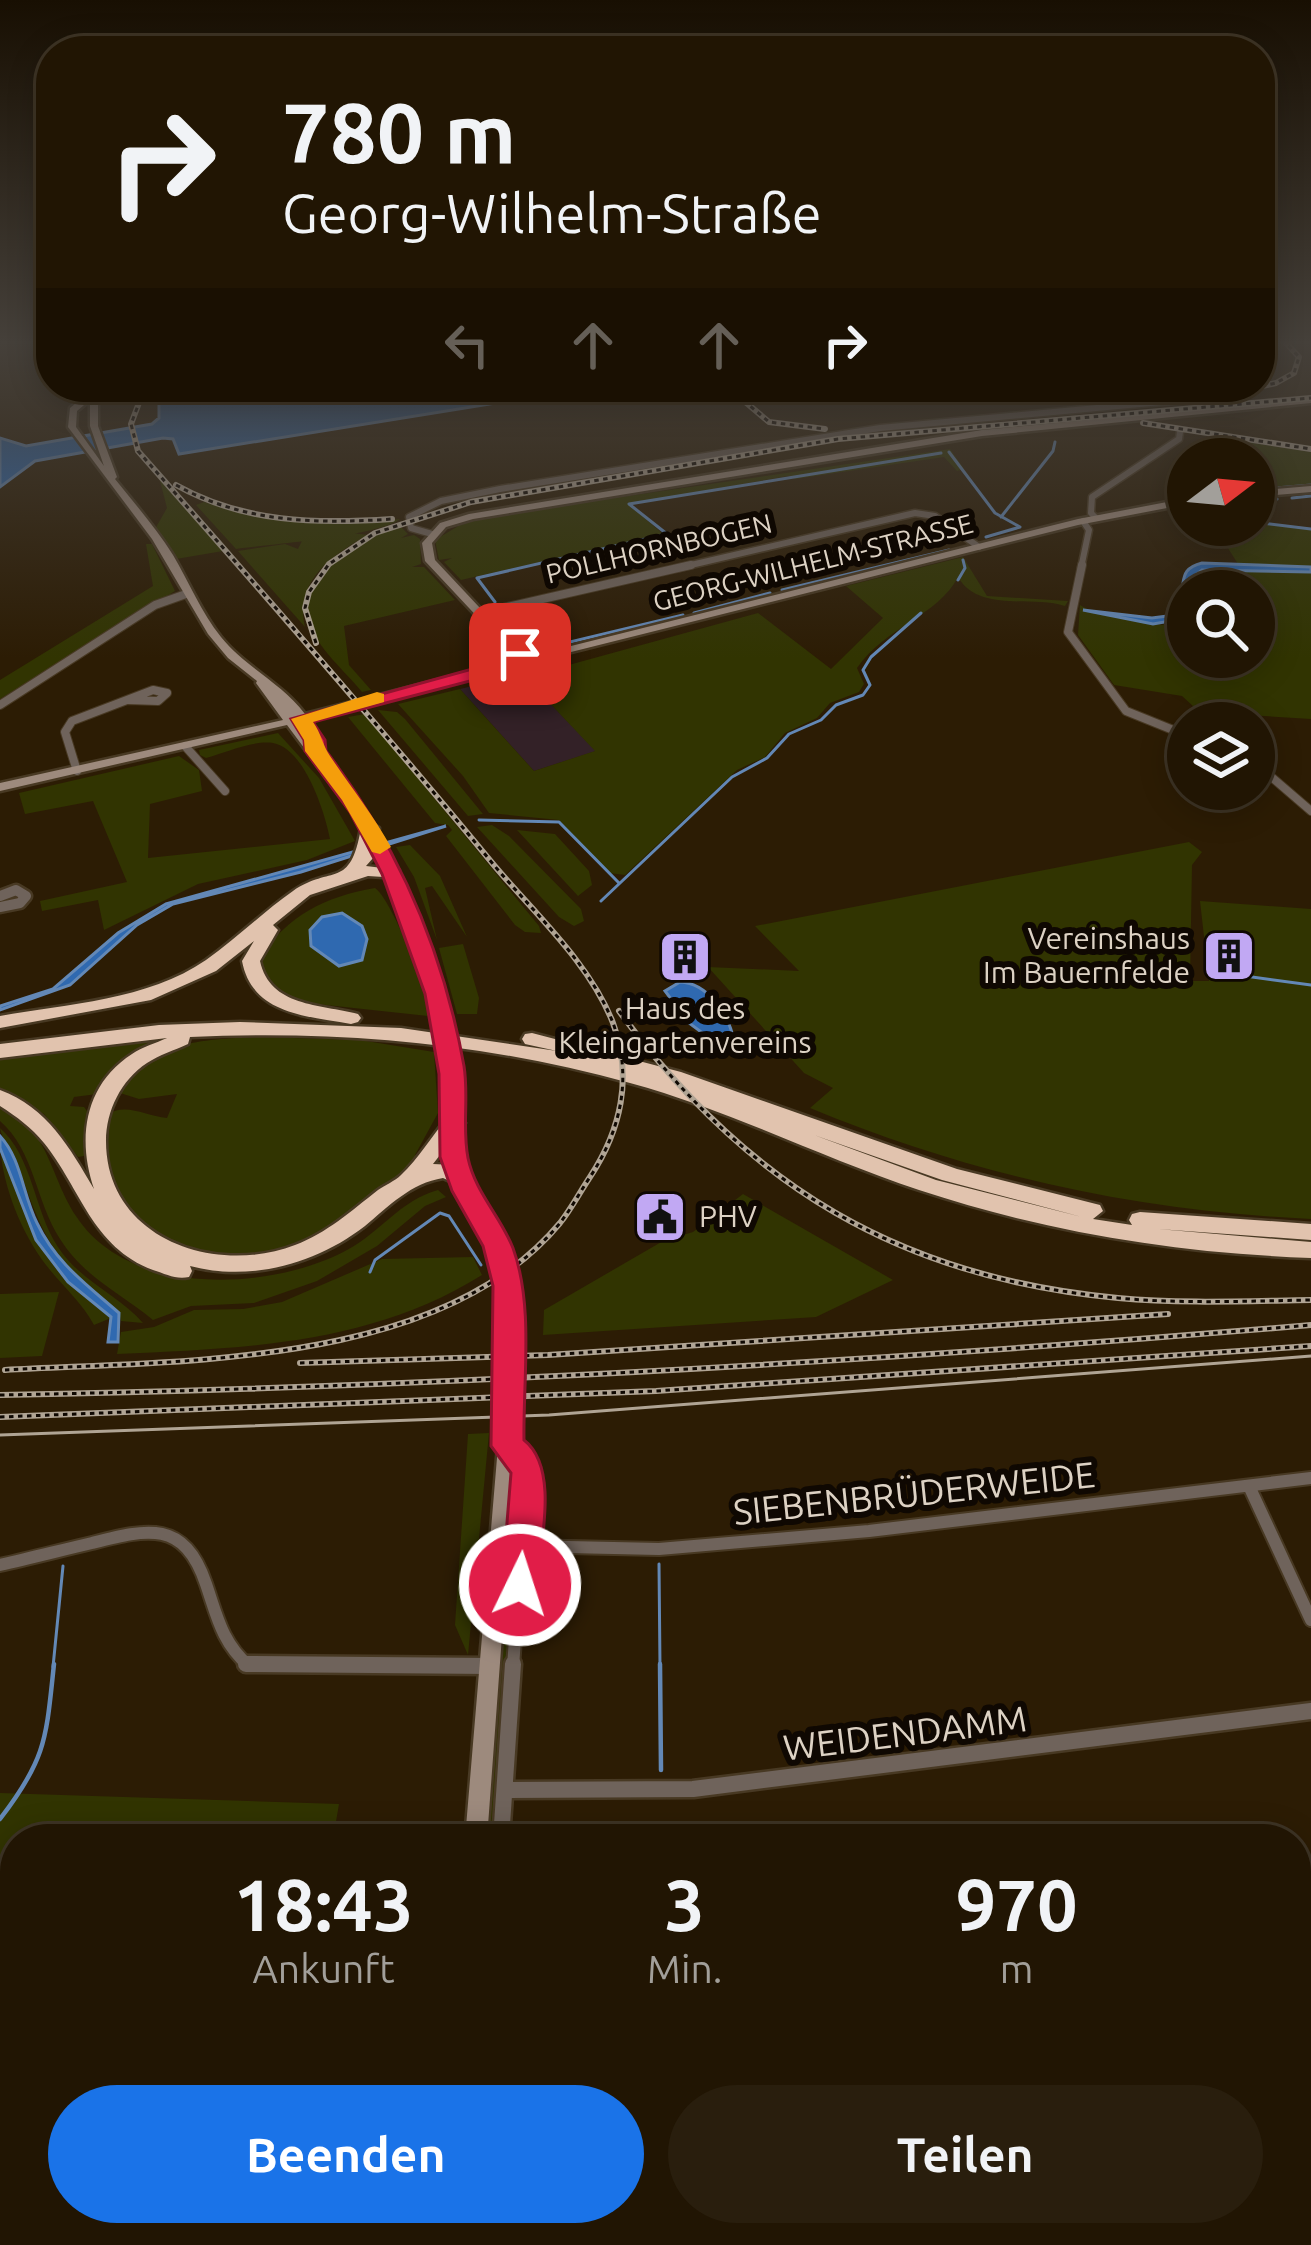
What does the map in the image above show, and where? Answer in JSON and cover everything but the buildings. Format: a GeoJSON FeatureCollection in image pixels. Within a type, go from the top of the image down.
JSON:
{"type":"FeatureCollection","features":[{"type":"Feature","properties":{"kind":"highway"},"geometry":{"type":"LineString","coordinates":[[348,875],[372,841]]}},
{"type":"Feature","properties":{"kind":"highway"},"geometry":{"type":"LineString","coordinates":[[0,1022],[123,1002],[180,982],[232,951],[293,897],[348,875],[379,869],[393,874]]}},
{"type":"Feature","properties":{"kind":"highway"},"geometry":{"type":"LineString","coordinates":[[351,1018],[272,999],[253,978],[253,953],[267,932],[309,899],[393,874]]}},
{"type":"Feature","properties":{"kind":"highway"},"geometry":{"type":"LineString","coordinates":[[0,1039],[196,1018],[351,1018],[500,1032],[624,1059],[935,1170],[1074,1208],[1210,1228],[1311,1232]]}},
{"type":"Feature","properties":{"kind":"highway"},"geometry":{"type":"LineString","coordinates":[[0,1051],[111,1036],[241,1028],[423,1036],[550,1057],[690,1095],[980,1201],[1166,1238],[1311,1250]]}},
{"type":"Feature","properties":{"kind":"highway"},"geometry":{"type":"LineString","coordinates":[[241,1028],[158,1047],[128,1068],[104,1100],[94,1137],[95,1168],[105,1197],[129,1228],[156,1247],[183,1258],[256,1263],[329,1239],[410,1178],[454,1123]]}},
{"type":"Feature","properties":{"kind":"highway"},"geometry":{"type":"LineString","coordinates":[[0,1097],[51,1133],[94,1212],[116,1239],[148,1261],[190,1273],[247,1276],[296,1265],[348,1243],[410,1193],[461,1178]]}},
{"type":"Feature","properties":{"kind":"highway"},"geometry":{"type":"LineString","coordinates":[[410,1178],[446,1170],[461,1178]]}},
{"type":"Feature","properties":{"kind":"main road"},"geometry":{"type":"LineString","coordinates":[[84,448],[166,552],[212,634],[293,718],[393,874],[442,1012],[450,1054],[453,1148],[461,1178],[497,1246],[506,1274],[507,1446],[477,1824]]}},
{"type":"Feature","properties":{"kind":"main road"},"geometry":{"type":"LineString","coordinates":[[103,448],[116,483]]}},
{"type":"Feature","properties":{"kind":"main road"},"geometry":{"type":"LineString","coordinates":[[520,656],[430,561],[426,548],[443,525],[472,516],[899,448]]}},
{"type":"Feature","properties":{"kind":"main road"},"geometry":{"type":"LineString","coordinates":[[1275,492],[1311,489]]}},
{"type":"Feature","properties":{"kind":"main road","name":"GEORG-WILHELM-STRASSE"},"geometry":{"type":"LineString","coordinates":[[0,787],[505,666],[520,656],[543,656],[1090,519],[1167,505]]}},
{"type":"Feature","properties":{"kind":"street"},"geometry":{"type":"LineString","coordinates":[[432,534],[411,528],[410,515],[441,501],[758,448]]}},
{"type":"Feature","properties":{"kind":"street"},"geometry":{"type":"LineString","coordinates":[[1167,448],[1092,497],[1069,632],[1126,711],[1167,728]]}},
{"type":"Feature","properties":{"kind":"street","name":"POLLHORNBOGEN"},"geometry":{"type":"LineString","coordinates":[[481,613],[915,513],[935,516],[979,547]]}},
{"type":"Feature","properties":{"kind":"street"},"geometry":{"type":"LineString","coordinates":[[0,705],[155,605],[186,594]]}},
{"type":"Feature","properties":{"kind":"street"},"geometry":{"type":"LineString","coordinates":[[77,771],[65,732],[69,724],[83,714],[128,700]]}},
{"type":"Feature","properties":{"kind":"street"},"geometry":{"type":"LineString","coordinates":[[185,746],[225,791]]}},
{"type":"Feature","properties":{"kind":"street"},"geometry":{"type":"LineString","coordinates":[[1275,780],[1311,811]]}},
{"type":"Feature","properties":{"kind":"street"},"geometry":{"type":"LineString","coordinates":[[0,896],[16,890],[26,896],[22,902],[0,908]]}},
{"type":"Feature","properties":{"kind":"street"},"geometry":{"type":"LineString","coordinates":[[502,1824],[527,1473],[519,1454],[507,1446]]}},
{"type":"Feature","properties":{"kind":"street","name":"SIEBENBRÜDERWEIDE"},"geometry":{"type":"LineString","coordinates":[[522,1546],[659,1549],[869,1531],[1311,1478]]}},
{"type":"Feature","properties":{"kind":"street"},"geometry":{"type":"LineString","coordinates":[[1249,1486],[1311,1620]]}},
{"type":"Feature","properties":{"kind":"street"},"geometry":{"type":"LineString","coordinates":[[0,1565],[145,1530],[166,1530],[192,1552],[233,1655],[249,1666],[491,1666]]}},
{"type":"Feature","properties":{"kind":"street","name":"WEIDENDAMM"},"geometry":{"type":"LineString","coordinates":[[505,1790],[693,1790],[1311,1711]]}},
{"type":"Feature","properties":{"kind":"shaded area"},"geometry":{"type":"Polygon","coordinates":[[[1275,448],[1311,452],[1311,486],[1275,489],[1275,448]]]}},
{"type":"Feature","properties":{"kind":"shaded area"},"geometry":{"type":"Polygon","coordinates":[[[950,449],[964,469],[957,471],[944,457],[795,479],[788,476],[628,504],[663,534],[461,580],[444,562],[452,558],[439,560],[435,540],[470,519],[950,449]]]}},
{"type":"Feature","properties":{"kind":"shaded area"},"geometry":{"type":"Polygon","coordinates":[[[160,481],[223,551],[176,559],[155,529],[167,508],[160,481]]]}},
{"type":"Feature","properties":{"kind":"shaded area"},"geometry":{"type":"Polygon","coordinates":[[[204,502],[301,521],[400,519],[348,535],[236,549],[196,505],[204,502]]]}},
{"type":"Feature","properties":{"kind":"shaded area"},"geometry":{"type":"Polygon","coordinates":[[[399,525],[408,534],[401,538],[414,535],[420,539],[421,564],[412,567],[424,567],[455,600],[344,626],[349,665],[371,690],[362,692],[319,642],[309,623],[307,604],[312,587],[338,558],[399,525]]]}},
{"type":"Feature","properties":{"kind":"shaded area"},"geometry":{"type":"Polygon","coordinates":[[[1275,525],[1311,528],[1311,567],[1238,564],[1227,546],[1275,546],[1275,525]]]}},
{"type":"Feature","properties":{"kind":"shaded area"},"geometry":{"type":"Polygon","coordinates":[[[368,535],[319,571],[305,596],[305,627],[238,551],[285,544],[298,549],[302,541],[368,535]]]}},
{"type":"Feature","properties":{"kind":"shaded area"},"geometry":{"type":"Polygon","coordinates":[[[146,544],[152,544],[175,591],[0,699],[0,680],[153,586],[146,544]]]}},
{"type":"Feature","properties":{"kind":"shaded area"},"geometry":{"type":"Polygon","coordinates":[[[963,557],[987,596],[1068,601],[1065,606],[992,599],[967,588],[958,577],[938,602],[869,654],[857,668],[864,684],[859,692],[830,703],[817,718],[785,733],[765,757],[737,770],[625,875],[609,873],[559,820],[489,813],[463,776],[398,704],[460,689],[534,771],[595,751],[525,677],[758,613],[831,669],[883,618],[846,586],[963,557]]]}},
{"type":"Feature","properties":{"kind":"shaded area"},"geometry":{"type":"Polygon","coordinates":[[[1222,567],[1311,572],[1311,719],[1275,717],[1275,702],[1189,702],[1182,696],[1114,685],[1078,635],[1080,605],[1087,609],[1083,610],[1167,624],[1167,678],[1275,678],[1275,570],[1208,570],[1222,567]]]}},
{"type":"Feature","properties":{"kind":"shaded area"},"geometry":{"type":"Polygon","coordinates":[[[522,674],[596,751],[534,771],[460,689],[522,674]]]}},
{"type":"Feature","properties":{"kind":"shaded area"},"geometry":{"type":"Polygon","coordinates":[[[378,710],[397,712],[405,719],[483,814],[468,816],[378,710]]]}},
{"type":"Feature","properties":{"kind":"shaded area"},"geometry":{"type":"Polygon","coordinates":[[[365,714],[541,933],[525,932],[515,925],[446,836],[452,830],[448,825],[435,823],[348,717],[365,714]]]}},
{"type":"Feature","properties":{"kind":"shaded area"},"geometry":{"type":"Polygon","coordinates":[[[278,733],[319,778],[355,841],[307,860],[198,884],[104,930],[98,900],[42,911],[40,901],[127,882],[93,801],[25,814],[19,793],[179,756],[199,770],[202,791],[150,804],[148,858],[330,839],[311,783],[284,747],[265,743],[206,758],[200,755],[199,750],[278,733]]]}},
{"type":"Feature","properties":{"kind":"shaded area"},"geometry":{"type":"Polygon","coordinates":[[[492,825],[509,836],[581,909],[584,921],[574,926],[559,917],[477,827],[492,825]]]}},
{"type":"Feature","properties":{"kind":"shaded area"},"geometry":{"type":"Polygon","coordinates":[[[517,830],[555,834],[589,871],[592,885],[578,896],[517,830]]]}},
{"type":"Feature","properties":{"kind":"shaded area"},"geometry":{"type":"Polygon","coordinates":[[[1189,842],[1202,852],[1192,865],[1190,981],[1209,981],[1200,901],[1311,909],[1311,1219],[1182,1208],[1056,1186],[932,1152],[810,1108],[833,1088],[804,1073],[708,967],[799,971],[755,926],[1189,842]]]}},
{"type":"Feature","properties":{"kind":"shaded area"},"geometry":{"type":"Polygon","coordinates":[[[410,845],[440,876],[467,937],[432,886],[425,888],[437,940],[414,877],[396,847],[410,845]]]}},
{"type":"Feature","properties":{"kind":"shaded area"},"geometry":{"type":"Polygon","coordinates":[[[375,888],[409,949],[428,1016],[298,1002],[271,986],[259,958],[283,930],[324,903],[375,888]]]}},
{"type":"Feature","properties":{"kind":"shaded area"},"geometry":{"type":"Polygon","coordinates":[[[463,944],[479,998],[477,1014],[457,1014],[439,948],[463,944]]]}},
{"type":"Feature","properties":{"kind":"shaded area"},"geometry":{"type":"Polygon","coordinates":[[[260,1037],[360,1040],[434,1052],[438,1113],[415,1155],[421,1159],[324,1234],[264,1258],[215,1258],[190,1252],[146,1230],[115,1196],[104,1156],[106,1115],[128,1110],[167,1118],[177,1094],[139,1099],[120,1093],[131,1075],[161,1053],[199,1042],[260,1037]]]}},
{"type":"Feature","properties":{"kind":"shaded area"},"geometry":{"type":"Polygon","coordinates":[[[166,1038],[97,1094],[74,1097],[70,1106],[84,1107],[90,1115],[84,1156],[78,1157],[44,1114],[0,1089],[0,1060],[166,1038]]]}},
{"type":"Feature","properties":{"kind":"shaded area"},"geometry":{"type":"Polygon","coordinates":[[[0,1106],[17,1116],[39,1140],[76,1216],[100,1243],[130,1262],[165,1274],[242,1279],[280,1274],[347,1250],[424,1195],[438,1190],[446,1197],[425,1206],[377,1246],[317,1281],[254,1303],[191,1306],[153,1320],[91,1274],[60,1239],[21,1147],[0,1121],[0,1106]]]}},
{"type":"Feature","properties":{"kind":"shaded area"},"geometry":{"type":"Polygon","coordinates":[[[0,1128],[20,1154],[58,1247],[77,1269],[143,1323],[121,1321],[119,1313],[79,1278],[53,1246],[0,1128]]]}},
{"type":"Feature","properties":{"kind":"shaded area"},"geometry":{"type":"Polygon","coordinates":[[[0,1148],[36,1240],[68,1282],[111,1318],[94,1325],[37,1252],[10,1194],[0,1148]]]}},
{"type":"Feature","properties":{"kind":"shaded area"},"geometry":{"type":"Polygon","coordinates":[[[743,1194],[893,1280],[816,1317],[543,1335],[544,1310],[663,1241],[693,1232],[743,1194]]]}},
{"type":"Feature","properties":{"kind":"shaded area"},"geometry":{"type":"Polygon","coordinates":[[[473,1257],[482,1275],[396,1316],[351,1329],[259,1345],[117,1354],[121,1332],[154,1327],[194,1310],[282,1302],[382,1259],[473,1257]]]}},
{"type":"Feature","properties":{"kind":"shaded area"},"geometry":{"type":"Polygon","coordinates":[[[59,1292],[42,1356],[0,1358],[0,1294],[59,1292]]]}},
{"type":"Feature","properties":{"kind":"shaded area"},"geometry":{"type":"Polygon","coordinates":[[[489,1433],[468,1655],[455,1625],[468,1434],[489,1433]]]}},
{"type":"Feature","properties":{"kind":"shaded area"},"geometry":{"type":"Polygon","coordinates":[[[517,1460],[523,1467],[497,1824],[488,1824],[517,1460]]]}},
{"type":"Feature","properties":{"kind":"shaded area"},"geometry":{"type":"Polygon","coordinates":[[[0,1793],[339,1804],[336,1824],[0,1824],[0,1793]]]}},
{"type":"Feature","properties":{"kind":"water"},"geometry":{"type":"Polygon","coordinates":[[[0,448],[109,448],[35,461],[0,487],[0,448]]]}},
{"type":"Feature","properties":{"kind":"water"},"geometry":{"type":"Polygon","coordinates":[[[177,448],[218,448],[179,454],[177,448]]]}},
{"type":"Feature","properties":{"kind":"water"},"geometry":{"type":"Polygon","coordinates":[[[1194,566],[1311,567],[1311,572],[1188,570],[1194,566]]]}},
{"type":"Feature","properties":{"kind":"water"},"geometry":{"type":"Polygon","coordinates":[[[1083,610],[1167,616],[1167,622],[1153,624],[1083,610]]]}},
{"type":"Feature","properties":{"kind":"water"},"geometry":{"type":"Polygon","coordinates":[[[446,826],[301,872],[173,904],[137,925],[70,985],[0,1010],[0,1006],[53,989],[118,933],[166,904],[446,826]]]}},
{"type":"Feature","properties":{"kind":"water"},"geometry":{"type":"Polygon","coordinates":[[[342,913],[362,926],[367,939],[362,960],[339,966],[311,946],[310,930],[322,917],[342,913]]]}},
{"type":"Feature","properties":{"kind":"water"},"geometry":{"type":"Polygon","coordinates":[[[680,982],[700,988],[716,1002],[734,1041],[716,1043],[689,1023],[665,991],[680,982]]]}},
{"type":"Feature","properties":{"kind":"water"},"geometry":{"type":"Polygon","coordinates":[[[0,1136],[53,1250],[119,1313],[118,1342],[108,1342],[111,1317],[68,1282],[36,1240],[0,1148],[0,1136]]]}},
{"type":"Feature","properties":{"kind":"waterway"},"geometry":{"type":"LineString","coordinates":[[1001,517],[1054,448]]}},
{"type":"Feature","properties":{"kind":"waterway"},"geometry":{"type":"LineString","coordinates":[[949,452],[1001,517]]}},
{"type":"Feature","properties":{"kind":"waterway"},"geometry":{"type":"LineString","coordinates":[[495,602],[477,578],[667,534],[629,504],[941,453]]}},
{"type":"Feature","properties":{"kind":"waterway"},"geometry":{"type":"LineString","coordinates":[[1275,488],[1311,485]]}},
{"type":"Feature","properties":{"kind":"waterway"},"geometry":{"type":"LineString","coordinates":[[1292,498],[1311,496]]}},
{"type":"Feature","properties":{"kind":"waterway"},"geometry":{"type":"LineString","coordinates":[[986,537],[1020,527],[1001,517]]}},
{"type":"Feature","properties":{"kind":"waterway"},"geometry":{"type":"LineString","coordinates":[[1275,525],[1311,529]]}},
{"type":"Feature","properties":{"kind":"waterway"},"geometry":{"type":"LineString","coordinates":[[782,590],[949,550]]}},
{"type":"Feature","properties":{"kind":"waterway"},"geometry":{"type":"LineString","coordinates":[[958,580],[965,568],[963,560]]}},
{"type":"Feature","properties":{"kind":"waterway"},"geometry":{"type":"LineString","coordinates":[[694,613],[770,593]]}},
{"type":"Feature","properties":{"kind":"waterway"},"geometry":{"type":"LineString","coordinates":[[503,613],[536,646],[545,648],[683,615]]}},
{"type":"Feature","properties":{"kind":"waterway"},"geometry":{"type":"LineString","coordinates":[[601,901],[732,777],[767,758],[789,734],[821,720],[836,705],[863,695],[870,685],[863,670],[871,657],[921,613]]}},
{"type":"Feature","properties":{"kind":"waterway"},"geometry":{"type":"LineString","coordinates":[[479,820],[559,822],[619,883]]}},
{"type":"Feature","properties":{"kind":"waterway"},"geometry":{"type":"LineString","coordinates":[[1216,972],[1311,985]]}},
{"type":"Feature","properties":{"kind":"waterway"},"geometry":{"type":"LineString","coordinates":[[370,1272],[375,1260],[440,1213],[449,1216],[481,1265]]}},
{"type":"Feature","properties":{"kind":"waterway"},"geometry":{"type":"LineString","coordinates":[[659,1564],[660,1667]]}},
{"type":"Feature","properties":{"kind":"waterway"},"geometry":{"type":"LineString","coordinates":[[53,1667],[63,1566]]}},
{"type":"Feature","properties":{"kind":"waterway"},"geometry":{"type":"LineString","coordinates":[[0,1819],[42,1746],[54,1664]]}},
{"type":"Feature","properties":{"kind":"waterway"},"geometry":{"type":"LineString","coordinates":[[660,1664],[661,1770]]}},
{"type":"Feature","properties":{"kind":"tram line"},"geometry":{"type":"LineString","coordinates":[[0,1435],[549,1415],[1311,1356]]}},
{"type":"Feature","properties":{"kind":"railway"},"geometry":{"type":"LineString","coordinates":[[5,1370],[224,1358],[302,1348],[377,1331],[446,1306],[508,1271],[560,1223],[601,1159],[621,1103],[619,1043],[590,980],[137,448]]}},
{"type":"Feature","properties":{"kind":"railway"},"geometry":{"type":"LineString","coordinates":[[316,643],[305,608],[309,592],[329,564],[375,533],[471,502],[787,448]]}},
{"type":"Feature","properties":{"kind":"railway"},"geometry":{"type":"LineString","coordinates":[[1303,448],[1311,449]]}},
{"type":"Feature","properties":{"kind":"railway"},"geometry":{"type":"LineString","coordinates":[[176,485],[254,514],[336,521],[392,519]]}},
{"type":"Feature","properties":{"kind":"railway"},"geometry":{"type":"LineString","coordinates":[[619,1011],[668,1073],[720,1127],[835,1213],[899,1245],[966,1269],[1040,1287],[1118,1298],[1311,1300]]}},
{"type":"Feature","properties":{"kind":"railway"},"geometry":{"type":"LineString","coordinates":[[300,1363],[548,1355],[1168,1314]]}},
{"type":"Feature","properties":{"kind":"railway"},"geometry":{"type":"LineString","coordinates":[[0,1395],[656,1371],[1311,1325]]}},
{"type":"Feature","properties":{"kind":"railway"},"geometry":{"type":"LineString","coordinates":[[0,1417],[656,1391],[1311,1346]]}},
{"type":"Feature","properties":{"kind":"slow traffic"},"geometry":{"type":"LineString","coordinates":[[377,698],[301,719],[315,740],[315,751],[352,798],[380,847]]}},
{"type":"Feature","properties":{"kind":"place","name":"Vereinshaus Im Bauernfelde"},"geometry":{"type":"Point","coordinates":[1229,956]}},
{"type":"Feature","properties":{"kind":"place","name":"Haus des Kleingartenvereins"},"geometry":{"type":"Point","coordinates":[685,957]}},
{"type":"Feature","properties":{"kind":"place","name":"PHV"},"geometry":{"type":"Point","coordinates":[660,1217]}},
{"type":"Feature","properties":{"kind":"route"},"geometry":{"type":"LineString","coordinates":[[520,654],[505,666],[301,719],[315,740],[315,751],[361,811],[393,874],[438,994],[454,1090],[454,1157],[466,1191],[497,1246],[508,1286],[507,1446],[524,1460],[527,1473],[520,1585]]}}]}
